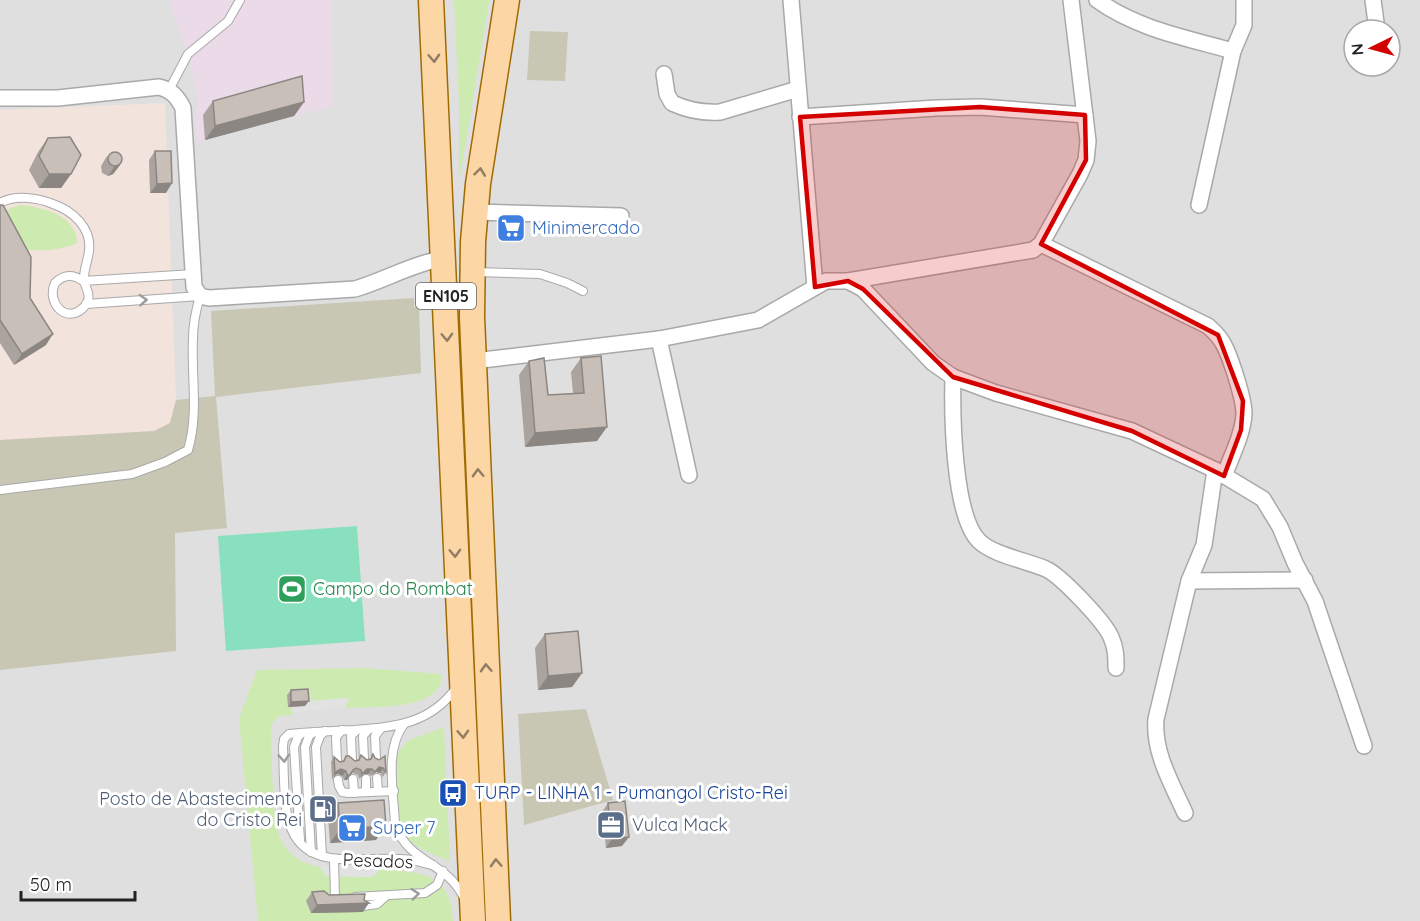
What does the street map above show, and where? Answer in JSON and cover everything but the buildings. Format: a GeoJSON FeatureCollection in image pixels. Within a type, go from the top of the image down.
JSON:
{"type":"FeatureCollection","features":[{"type":"Feature","properties":{"kind":"main road","name":"EN105"},"geometry":{"type":"LineString","coordinates":[[431,0],[472,917]]}},
{"type":"Feature","properties":{"kind":"main road","name":"EN105"},"geometry":{"type":"LineString","coordinates":[[498,921],[474,361],[473,272],[475,212],[483,146],[507,0]]}},
{"type":"Feature","properties":{"kind":"street"},"geometry":{"type":"LineString","coordinates":[[791,0],[815,287]]}},
{"type":"Feature","properties":{"kind":"street"},"geometry":{"type":"LineString","coordinates":[[474,361],[659,339],[758,320],[826,282],[848,281],[1033,250],[1041,244],[1086,160],[1088,141],[1071,0]]}},
{"type":"Feature","properties":{"kind":"street"},"geometry":{"type":"LineString","coordinates":[[1097,0],[1114,13],[1139,24],[1233,51]]}},
{"type":"Feature","properties":{"kind":"street"},"geometry":{"type":"LineString","coordinates":[[1199,205],[1233,51],[1244,26],[1244,0]]}},
{"type":"Feature","properties":{"kind":"street"},"geometry":{"type":"LineString","coordinates":[[1373,0],[1375,18]]}},
{"type":"Feature","properties":{"kind":"street"},"geometry":{"type":"LineString","coordinates":[[664,74],[667,94],[672,104],[709,113],[720,112],[798,89]]}},
{"type":"Feature","properties":{"kind":"street"},"geometry":{"type":"LineString","coordinates":[[0,98],[58,98],[159,87],[169,90],[183,108],[194,287],[200,296],[209,298],[355,290],[375,283],[395,272],[423,262],[444,258]]}},
{"type":"Feature","properties":{"kind":"street"},"geometry":{"type":"LineString","coordinates":[[801,117],[980,107],[1085,115]]}},
{"type":"Feature","properties":{"kind":"street"},"geometry":{"type":"LineString","coordinates":[[475,212],[621,216]]}},
{"type":"Feature","properties":{"kind":"street"},"geometry":{"type":"LineString","coordinates":[[1041,244],[1208,326],[1225,346],[1243,401],[1244,414],[1241,430],[1219,473],[1204,545],[1189,581],[1156,719],[1155,732],[1165,767],[1185,813]]}},
{"type":"Feature","properties":{"kind":"street"},"geometry":{"type":"LineString","coordinates":[[848,281],[863,289],[933,363],[953,377],[996,393],[1132,431],[1219,473],[1263,499],[1280,527],[1295,563],[1315,601],[1364,746]]}},
{"type":"Feature","properties":{"kind":"street"},"geometry":{"type":"LineString","coordinates":[[659,339],[689,475]]}},
{"type":"Feature","properties":{"kind":"street"},"geometry":{"type":"LineString","coordinates":[[953,377],[955,459],[964,511],[976,537],[980,542],[1015,560],[1053,573],[1102,622],[1111,636],[1116,651],[1116,668]]}},
{"type":"Feature","properties":{"kind":"street"},"geometry":{"type":"LineString","coordinates":[[1189,581],[1305,580]]}},
{"type":"Feature","properties":{"kind":"lane"},"geometry":{"type":"LineString","coordinates":[[169,90],[188,54],[228,21],[240,0]]}},
{"type":"Feature","properties":{"kind":"lane"},"geometry":{"type":"LineString","coordinates":[[0,203],[8,198],[40,199],[63,207],[83,224],[90,248],[83,281],[89,292],[86,304],[78,312],[66,312],[56,306],[52,295],[55,283],[72,275],[83,281],[193,274]]}},
{"type":"Feature","properties":{"kind":"lane"},"geometry":{"type":"LineString","coordinates":[[473,272],[540,274],[584,291]]}},
{"type":"Feature","properties":{"kind":"lane"},"geometry":{"type":"LineString","coordinates":[[0,490],[132,474],[165,462],[188,450],[192,435],[195,399],[194,317],[200,296],[86,304]]}},
{"type":"Feature","properties":{"kind":"lane","name":"Pesados"},"geometry":{"type":"LineString","coordinates":[[433,865],[402,859],[334,859],[311,852],[300,843],[294,747],[302,733],[404,724],[434,711],[447,701],[461,681]]}},
{"type":"Feature","properties":{"kind":"lane"},"geometry":{"type":"LineString","coordinates":[[404,724],[397,734],[392,751],[395,825],[399,835],[414,853],[443,871],[461,891],[472,917]]}},
{"type":"Feature","properties":{"kind":"lane"},"geometry":{"type":"LineString","coordinates":[[356,760],[363,736],[361,729]]}},
{"type":"Feature","properties":{"kind":"lane"},"geometry":{"type":"LineString","coordinates":[[356,760],[351,736],[361,729]]}},
{"type":"Feature","properties":{"kind":"lane"},"geometry":{"type":"LineString","coordinates":[[361,729],[375,736],[356,760],[336,737],[361,729]]}},
{"type":"Feature","properties":{"kind":"lane","name":"Pesados"},"geometry":{"type":"LineString","coordinates":[[322,856],[316,747],[325,731]]}},
{"type":"Feature","properties":{"kind":"lane"},"geometry":{"type":"LineString","coordinates":[[311,852],[305,747],[309,736],[314,732]]}},
{"type":"Feature","properties":{"kind":"lane"},"geometry":{"type":"LineString","coordinates":[[357,779],[339,786],[361,792],[394,790]]}},
{"type":"Feature","properties":{"kind":"lane"},"geometry":{"type":"LineString","coordinates":[[357,779],[361,792]]}},
{"type":"Feature","properties":{"kind":"lane"},"geometry":{"type":"LineString","coordinates":[[357,779],[361,792]]}},
{"type":"Feature","properties":{"kind":"lane"},"geometry":{"type":"LineString","coordinates":[[334,859],[332,898],[425,893],[437,885],[443,871]]}},
{"type":"Feature","properties":{"kind":"lane"},"geometry":{"type":"LineString","coordinates":[[363,906],[377,904],[386,896]]}},
{"type":"Feature","properties":{"kind":"highlighted area"},"geometry":{"type":"Polygon","coordinates":[[[980,107],[1085,115],[1086,160],[1041,244],[1218,335],[1243,401],[1241,430],[1224,476],[1132,431],[953,377],[863,289],[848,281],[815,287],[800,117],[980,107]]]}},
{"type":"Feature","properties":{"kind":"shaded area"},"geometry":{"type":"Polygon","coordinates":[[[0,0],[1420,0],[1420,921],[0,921],[0,0]]]}},
{"type":"Feature","properties":{"kind":"shaded area"},"geometry":{"type":"Polygon","coordinates":[[[169,0],[331,0],[333,106],[197,142],[198,98],[188,54],[169,0]]]}},
{"type":"Feature","properties":{"kind":"shaded area"},"geometry":{"type":"Polygon","coordinates":[[[530,31],[568,32],[565,81],[527,80],[530,31]]]}},
{"type":"Feature","properties":{"kind":"shaded area"},"geometry":{"type":"Polygon","coordinates":[[[165,103],[176,400],[170,423],[154,431],[0,440],[0,110],[165,103]]]}},
{"type":"Feature","properties":{"kind":"shaded area"},"geometry":{"type":"Polygon","coordinates":[[[414,298],[414,307],[419,307],[421,373],[216,397],[227,528],[175,533],[176,651],[0,670],[0,440],[154,431],[170,423],[176,400],[215,396],[211,311],[414,298]]]}},
{"type":"Feature","properties":{"kind":"shaded area"},"geometry":{"type":"Polygon","coordinates":[[[305,694],[310,694],[311,701],[349,698],[345,708],[292,712],[292,707],[305,706],[305,694]]]}},
{"type":"Feature","properties":{"kind":"shaded area"},"geometry":{"type":"Polygon","coordinates":[[[586,709],[613,800],[524,825],[518,714],[586,709]]]}},
{"type":"Feature","properties":{"kind":"shaded area"},"geometry":{"type":"Polygon","coordinates":[[[320,867],[381,869],[372,877],[326,876],[320,867]]]}},
{"type":"Feature","properties":{"kind":"green space"},"geometry":{"type":"Polygon","coordinates":[[[454,0],[489,0],[459,183],[459,104],[454,0]]]}},
{"type":"Feature","properties":{"kind":"green space"},"geometry":{"type":"Polygon","coordinates":[[[20,205],[38,208],[65,219],[75,233],[77,243],[51,250],[24,249],[3,211],[20,205]]]}},
{"type":"Feature","properties":{"kind":"green space","name":"Campo do Rombat"},"geometry":{"type":"Polygon","coordinates":[[[357,526],[365,641],[226,651],[218,536],[357,526]]]}},
{"type":"Feature","properties":{"kind":"green space"},"geometry":{"type":"Polygon","coordinates":[[[365,668],[442,674],[440,686],[432,694],[422,700],[396,706],[345,708],[348,698],[311,701],[288,695],[288,706],[292,707],[293,715],[279,716],[271,725],[275,816],[280,838],[294,856],[305,863],[320,867],[326,876],[372,877],[381,869],[421,874],[432,878],[447,893],[453,921],[258,921],[239,719],[257,670],[365,668]]]}},
{"type":"Feature","properties":{"kind":"green space"},"geometry":{"type":"Polygon","coordinates":[[[444,726],[450,861],[420,848],[411,840],[404,831],[398,808],[397,760],[399,752],[409,741],[444,726]]]}},
{"type":"Feature","properties":{"kind":"place","name":"Minimercado"},"geometry":{"type":"Point","coordinates":[511,228]}},
{"type":"Feature","properties":{"kind":"place","name":"Campo do Rombat"},"geometry":{"type":"Point","coordinates":[292,589]}},
{"type":"Feature","properties":{"kind":"place","name":"TURP - LINHA 1 - Pumangol Cristo-Rei"},"geometry":{"type":"Point","coordinates":[453,793]}},
{"type":"Feature","properties":{"kind":"place","name":"Posto de Abastecimento do Cristo Rei"},"geometry":{"type":"Point","coordinates":[323,809]}},
{"type":"Feature","properties":{"kind":"place","name":"Vulca Mack"},"geometry":{"type":"Point","coordinates":[611,825]}},
{"type":"Feature","properties":{"kind":"place","name":"Super 7"},"geometry":{"type":"Point","coordinates":[352,828]}}]}
